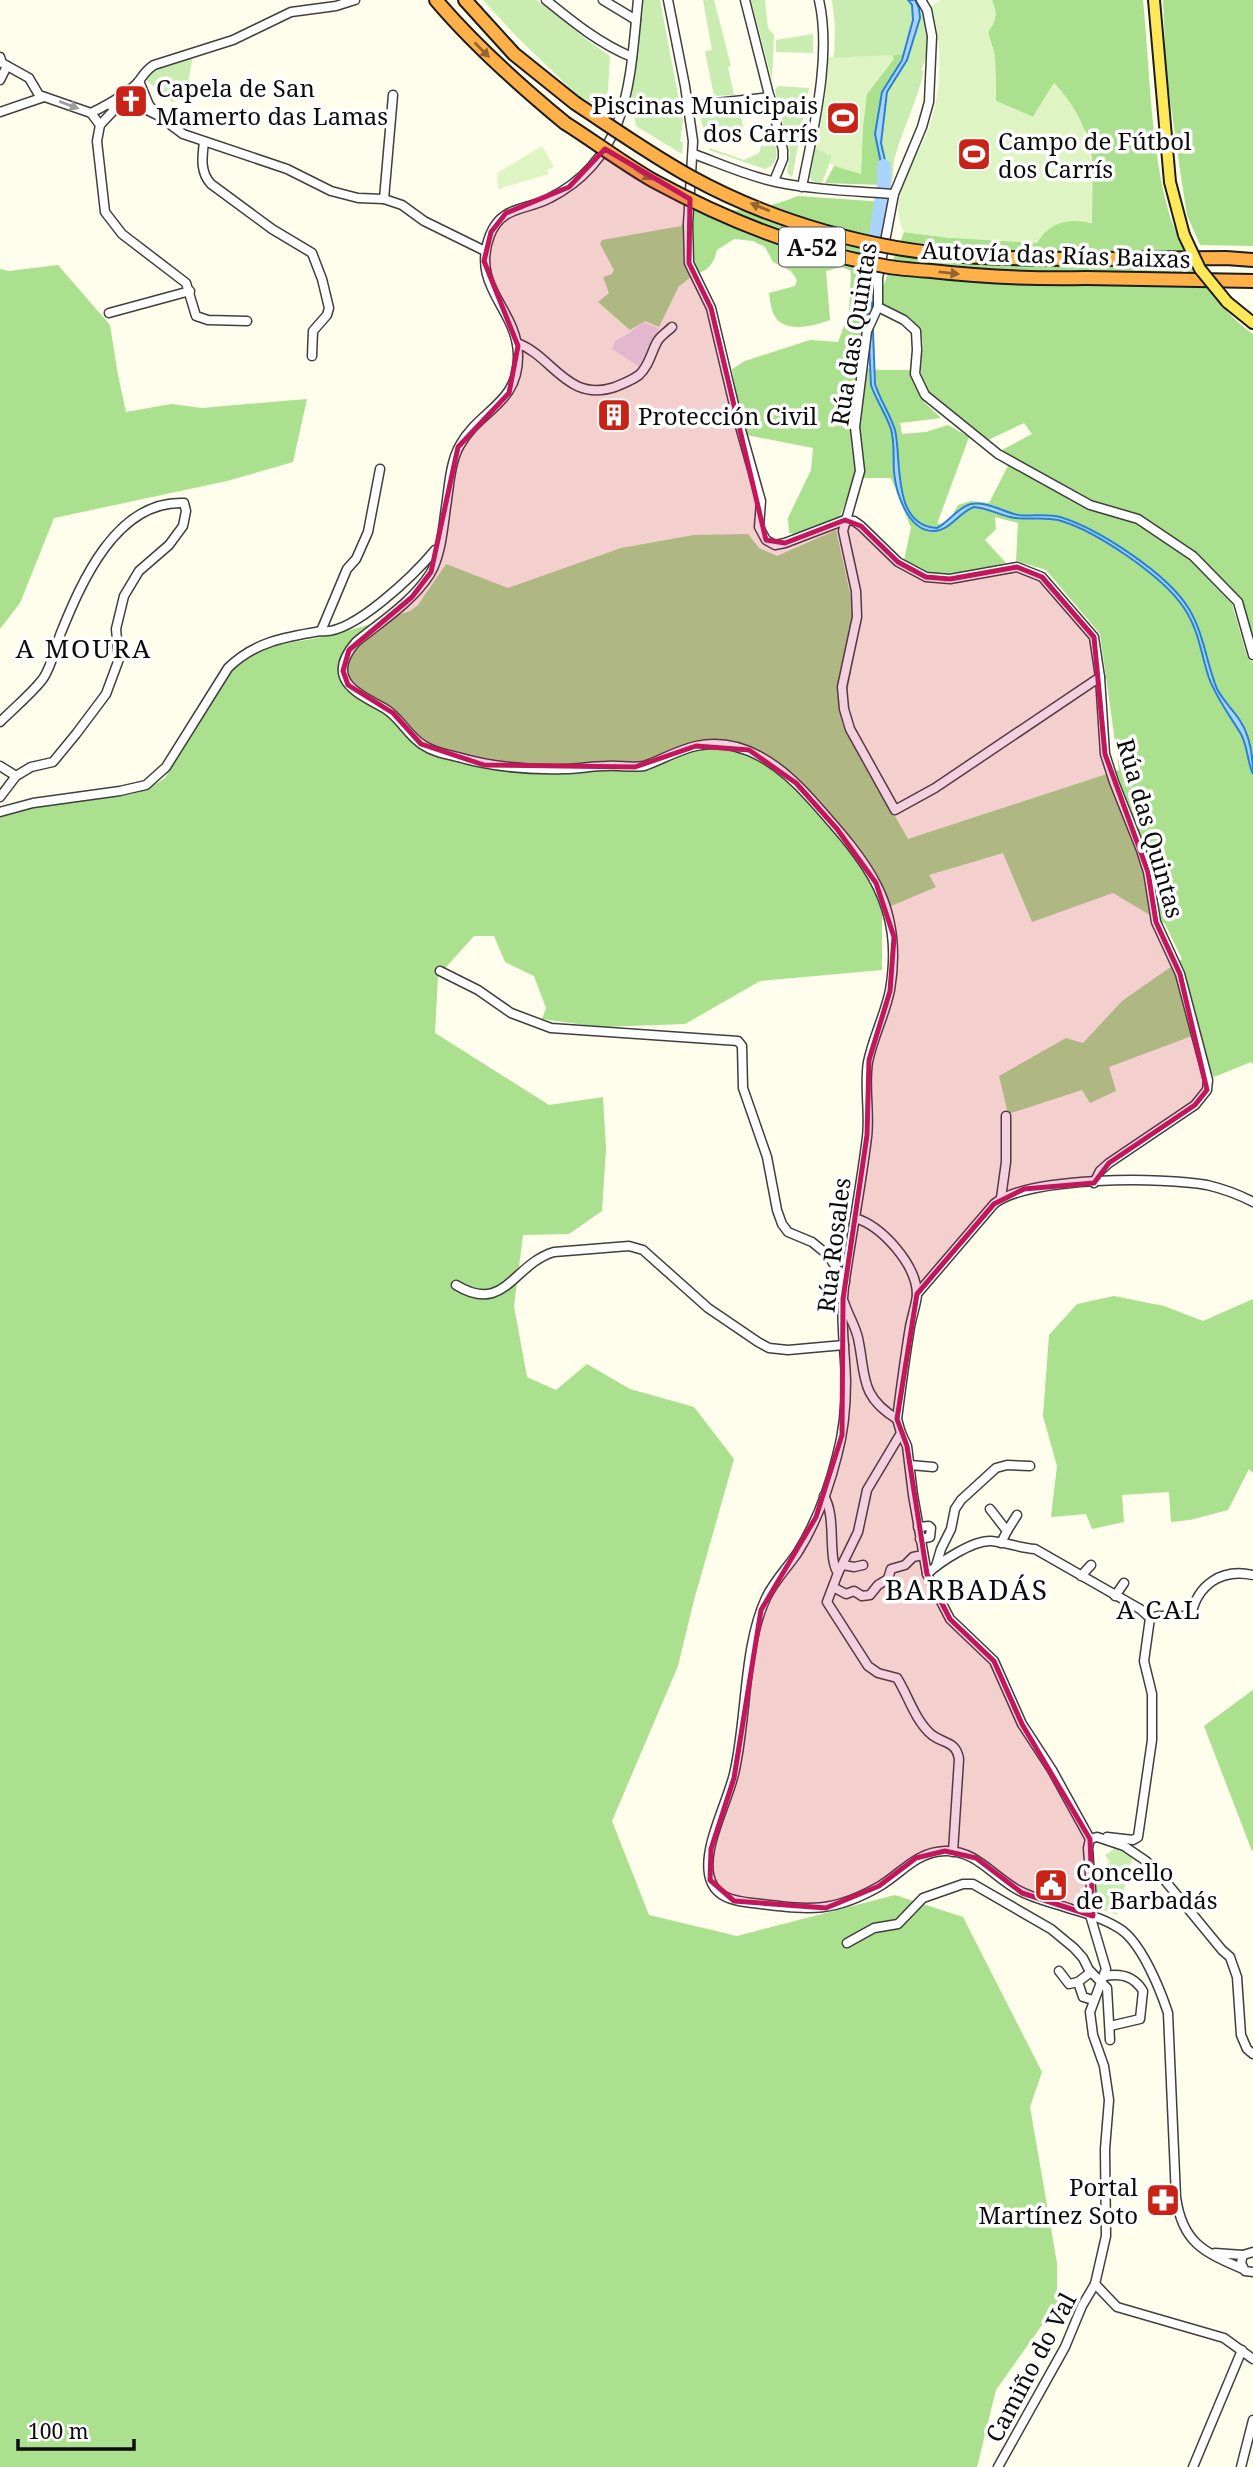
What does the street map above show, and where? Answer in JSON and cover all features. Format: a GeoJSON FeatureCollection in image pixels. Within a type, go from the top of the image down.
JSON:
{"type":"FeatureCollection","features":[{"type":"Feature","properties":{"kind":"highway","name":"Autovía das Rías Baixas"},"geometry":{"type":"LineString","coordinates":[[436,0],[511,79],[565,123],[652,180],[715,212],[778,237],[846,258],[887,267],[960,274],[1030,279],[1253,281]]}},
{"type":"Feature","properties":{"kind":"highway","name":"Autovía das Rías Baixas"},"geometry":{"type":"LineString","coordinates":[[465,0],[514,54],[575,103],[659,159],[724,193],[787,218],[854,239],[963,256],[1253,260]]}},
{"type":"Feature","properties":{"kind":"main road"},"geometry":{"type":"LineString","coordinates":[[1154,0],[1170,182],[1184,235],[1200,268],[1227,302],[1253,323]]}},
{"type":"Feature","properties":{"kind":"street"},"geometry":{"type":"LineString","coordinates":[[247,321],[208,320],[196,316],[190,291],[180,277],[122,234],[111,221],[103,203],[97,152],[100,125],[112,107],[139,81],[144,71],[154,65],[233,40],[297,10],[336,6],[355,0]]}},
{"type":"Feature","properties":{"kind":"street"},"geometry":{"type":"LineString","coordinates":[[546,0],[575,24],[617,51],[632,57]]}},
{"type":"Feature","properties":{"kind":"street"},"geometry":{"type":"LineString","coordinates":[[603,0],[636,20]]}},
{"type":"Feature","properties":{"kind":"street"},"geometry":{"type":"LineString","coordinates":[[638,0],[625,102],[618,128],[595,161],[569,187],[548,200],[506,213],[491,232],[484,261],[490,285],[512,327],[517,343],[558,375],[592,391],[629,382],[642,373],[660,337],[673,327]]}},
{"type":"Feature","properties":{"kind":"street"},"geometry":{"type":"LineString","coordinates":[[668,0],[694,154],[688,224],[689,263],[711,308],[761,501],[759,527],[766,540],[775,545],[845,520],[843,531],[856,591],[857,617],[842,687],[844,709],[850,729],[895,810],[934,788],[1100,677]]}},
{"type":"Feature","properties":{"kind":"street"},"geometry":{"type":"LineString","coordinates":[[745,0],[783,150],[783,159],[774,181]]}},
{"type":"Feature","properties":{"kind":"street"},"geometry":{"type":"LineString","coordinates":[[802,187],[820,85],[822,44],[819,0]]}},
{"type":"Feature","properties":{"kind":"street","name":"Rúa das Quintas"},"geometry":{"type":"LineString","coordinates":[[921,0],[927,10],[932,36],[929,102],[922,127],[894,194],[878,278],[878,307],[875,319],[868,327],[855,427],[860,471],[845,520],[862,526],[898,562],[926,577],[950,579],[1017,567],[1042,577],[1094,636],[1100,677],[1105,754],[1149,872],[1157,922],[1180,974],[1208,1080],[1207,1090],[1195,1105],[1109,1163],[1100,1171],[1094,1183]]}},
{"type":"Feature","properties":{"kind":"street"},"geometry":{"type":"LineString","coordinates":[[0,57],[2,63],[25,75],[36,92],[91,113],[100,125]]}},
{"type":"Feature","properties":{"kind":"street"},"geometry":{"type":"LineString","coordinates":[[0,79],[7,66]]}},
{"type":"Feature","properties":{"kind":"street"},"geometry":{"type":"LineString","coordinates":[[139,81],[149,105],[183,134],[287,169],[331,191],[358,198],[384,199],[402,205],[424,221],[485,251]]}},
{"type":"Feature","properties":{"kind":"street"},"geometry":{"type":"LineString","coordinates":[[384,199],[393,95]]}},
{"type":"Feature","properties":{"kind":"street"},"geometry":{"type":"LineString","coordinates":[[0,112],[44,97]]}},
{"type":"Feature","properties":{"kind":"street"},"geometry":{"type":"LineString","coordinates":[[688,106],[770,97]]}},
{"type":"Feature","properties":{"kind":"street"},"geometry":{"type":"LineString","coordinates":[[91,113],[112,107],[137,108],[159,116]]}},
{"type":"Feature","properties":{"kind":"street"},"geometry":{"type":"LineString","coordinates":[[204,142],[204,176],[211,184],[272,229],[312,253],[323,279],[329,308],[313,331],[312,356]]}},
{"type":"Feature","properties":{"kind":"street"},"geometry":{"type":"LineString","coordinates":[[694,154],[736,171],[802,187],[894,194]]}},
{"type":"Feature","properties":{"kind":"street"},"geometry":{"type":"LineString","coordinates":[[109,313],[190,291]]}},
{"type":"Feature","properties":{"kind":"street"},"geometry":{"type":"LineString","coordinates":[[878,307],[904,320],[916,331],[915,374],[925,395],[998,454],[1090,505],[1138,519],[1193,556],[1238,602],[1253,654]]}},
{"type":"Feature","properties":{"kind":"street","name":"Rúa Rosales"},"geometry":{"type":"LineString","coordinates":[[517,343],[518,367],[509,393],[502,403],[470,430],[458,447],[439,545],[431,572],[412,597],[356,642],[349,650],[343,671],[353,691],[393,713],[421,744],[435,751],[484,765],[523,769],[607,765],[635,768],[654,763],[681,750],[713,744],[749,750],[771,762],[796,783],[837,828],[864,863],[885,901],[894,937],[894,956],[890,991],[869,1060],[867,1135],[843,1299],[846,1381],[842,1435],[824,1496],[807,1537],[767,1595],[761,1611],[750,1657],[734,1777],[711,1849],[710,1880],[717,1891],[734,1901],[808,1909],[826,1908],[858,1897],[879,1886],[909,1863],[928,1853],[953,1852]]}},
{"type":"Feature","properties":{"kind":"street"},"geometry":{"type":"LineString","coordinates":[[518,357],[537,357]]}},
{"type":"Feature","properties":{"kind":"street"},"geometry":{"type":"LineString","coordinates":[[321,631],[348,569],[356,559],[368,532],[380,469]]}},
{"type":"Feature","properties":{"kind":"street"},"geometry":{"type":"LineString","coordinates":[[0,722],[43,678],[80,585],[104,547],[138,515],[167,502],[184,503],[186,511],[183,526],[169,545],[139,571],[124,596],[116,629],[119,659],[106,694],[52,762],[31,767],[16,776],[0,797]]}},
{"type":"Feature","properties":{"kind":"street"},"geometry":{"type":"LineString","coordinates":[[0,812],[33,803],[120,792],[146,785],[166,767],[228,668],[238,658],[272,640],[327,632],[348,624],[375,607],[422,566],[439,545]]}},
{"type":"Feature","properties":{"kind":"street"},"geometry":{"type":"LineString","coordinates":[[0,766],[16,776]]}},
{"type":"Feature","properties":{"kind":"street"},"geometry":{"type":"LineString","coordinates":[[440,971],[478,990],[511,1013],[551,1028],[738,1041],[742,1045],[743,1088],[764,1147],[782,1224],[795,1236],[812,1242],[828,1255],[845,1282]]}},
{"type":"Feature","properties":{"kind":"street"},"geometry":{"type":"LineString","coordinates":[[1001,1198],[1006,1162],[1006,1116]]}},
{"type":"Feature","properties":{"kind":"street"},"geometry":{"type":"LineString","coordinates":[[917,1294],[1001,1198],[1039,1187],[1160,1181],[1204,1185],[1232,1192],[1252,1201]]}},
{"type":"Feature","properties":{"kind":"street"},"geometry":{"type":"LineString","coordinates":[[855,1218],[878,1228],[904,1259],[911,1269],[917,1294],[897,1419],[908,1446],[927,1574],[950,1619],[994,1661],[1022,1724],[1093,1838],[1124,1846],[1156,1869],[1191,1914],[1232,1959],[1237,1977],[1241,2035],[1247,2049],[1253,2054]]}},
{"type":"Feature","properties":{"kind":"street"},"geometry":{"type":"LineString","coordinates":[[456,1285],[475,1294],[486,1295],[506,1287],[544,1255],[629,1246],[643,1250],[708,1308],[769,1348],[803,1350],[844,1345]]}},
{"type":"Feature","properties":{"kind":"street"},"geometry":{"type":"LineString","coordinates":[[843,1299],[858,1337],[867,1388],[878,1404],[897,1419]]}},
{"type":"Feature","properties":{"kind":"street"},"geometry":{"type":"LineString","coordinates":[[901,1433],[867,1490],[858,1532],[827,1602],[864,1662],[874,1671],[897,1678],[928,1731],[934,1737],[952,1744],[957,1751],[959,1759],[953,1852],[976,1858],[1022,1893],[1112,1924],[1133,1941],[1163,1997],[1169,2024],[1171,2113],[1178,2213],[1182,2225],[1195,2244],[1249,2273]]}},
{"type":"Feature","properties":{"kind":"street"},"geometry":{"type":"LineString","coordinates":[[910,1465],[933,1467]]}},
{"type":"Feature","properties":{"kind":"street"},"geometry":{"type":"LineString","coordinates":[[936,1566],[951,1529],[955,1508],[961,1500],[996,1468],[1007,1465],[1030,1466]]}},
{"type":"Feature","properties":{"kind":"street"},"geometry":{"type":"LineString","coordinates":[[824,1496],[828,1504],[834,1542],[834,1566],[838,1573]]}},
{"type":"Feature","properties":{"kind":"street"},"geometry":{"type":"LineString","coordinates":[[990,1509],[1007,1531]]}},
{"type":"Feature","properties":{"kind":"street"},"geometry":{"type":"LineString","coordinates":[[1001,1543],[1017,1515]]}},
{"type":"Feature","properties":{"kind":"street"},"geometry":{"type":"LineString","coordinates":[[927,1574],[936,1566],[983,1542],[1042,1551],[1140,1609],[1150,1618]]}},
{"type":"Feature","properties":{"kind":"street"},"geometry":{"type":"LineString","coordinates":[[833,1587],[846,1594],[854,1591],[862,1596],[870,1595],[878,1585],[888,1579],[891,1569],[905,1565],[913,1557],[923,1555]]}},
{"type":"Feature","properties":{"kind":"street"},"geometry":{"type":"LineString","coordinates":[[843,1565],[863,1565]]}},
{"type":"Feature","properties":{"kind":"street"},"geometry":{"type":"LineString","coordinates":[[1081,1576],[1091,1565]]}},
{"type":"Feature","properties":{"kind":"street"},"geometry":{"type":"LineString","coordinates":[[1150,1618],[1191,1616],[1195,1601],[1210,1581],[1240,1573],[1253,1575]]}},
{"type":"Feature","properties":{"kind":"street"},"geometry":{"type":"LineString","coordinates":[[1115,1596],[1124,1583]]}},
{"type":"Feature","properties":{"kind":"street"},"geometry":{"type":"LineString","coordinates":[[1093,1838],[1133,1840],[1138,1837],[1152,1740],[1152,1694],[1144,1661],[1150,1618]]}},
{"type":"Feature","properties":{"kind":"street"},"geometry":{"type":"LineString","coordinates":[[1078,1982],[1083,1997],[1093,2000],[1103,1979],[1104,1959],[1091,1915],[1088,1848],[1093,1838]]}},
{"type":"Feature","properties":{"kind":"street"},"geometry":{"type":"LineString","coordinates":[[847,1943],[874,1928],[898,1924],[923,1898],[968,1883],[1051,1929],[1074,1948],[1091,1972],[1103,1979],[1107,1990],[1110,2039]]}},
{"type":"Feature","properties":{"kind":"street"},"geometry":{"type":"LineString","coordinates":[[1059,1971],[1069,1984],[1078,1982],[1091,1972]]}},
{"type":"Feature","properties":{"kind":"street"},"geometry":{"type":"LineString","coordinates":[[1103,1979],[1125,1975],[1143,1990],[1140,2019],[1110,2026]]}},
{"type":"Feature","properties":{"kind":"street","name":"Camiño do Val"},"geometry":{"type":"LineString","coordinates":[[998,2467],[1065,2347],[1082,2306],[1095,2284],[1106,2236],[1105,2149],[1109,2100],[1104,2066],[1091,2031],[1090,2012],[1093,2000]]}},
{"type":"Feature","properties":{"kind":"street"},"geometry":{"type":"LineString","coordinates":[[1195,2244],[1224,2255],[1253,2252]]}},
{"type":"Feature","properties":{"kind":"street"},"geometry":{"type":"LineString","coordinates":[[1243,2255],[1241,2260],[1249,2273]]}},
{"type":"Feature","properties":{"kind":"street"},"geometry":{"type":"LineString","coordinates":[[1095,2284],[1117,2307],[1213,2334],[1230,2341],[1253,2359]]}},
{"type":"Feature","properties":{"kind":"street"},"geometry":{"type":"LineString","coordinates":[[1193,2467],[1242,2350]]}},
{"type":"Feature","properties":{"kind":"street"},"geometry":{"type":"LineString","coordinates":[[1241,2467],[1253,2420]]}},
{"type":"Feature","properties":{"kind":"highlighted area"},"geometry":{"type":"Polygon","coordinates":[[[605,149],[690,199],[689,263],[711,308],[766,540],[785,543],[845,520],[861,526],[898,562],[926,577],[950,579],[1017,567],[1042,577],[1094,637],[1105,754],[1148,872],[1156,922],[1180,974],[1207,1090],[1195,1105],[1109,1163],[1094,1183],[1024,1189],[994,1204],[917,1294],[897,1419],[907,1446],[927,1574],[950,1619],[994,1661],[1022,1724],[1090,1839],[1093,1916],[1022,1893],[976,1858],[945,1851],[916,1858],[879,1886],[826,1908],[734,1901],[710,1880],[711,1849],[734,1778],[761,1610],[816,1517],[842,1435],[843,1299],[867,1135],[869,1060],[890,991],[894,937],[876,883],[837,829],[796,783],[749,750],[696,746],[635,767],[484,765],[421,744],[393,713],[348,685],[343,671],[349,650],[412,597],[431,572],[458,447],[509,393],[518,346],[484,261],[491,232],[506,213],[569,187],[605,149]]]}},
{"type":"Feature","properties":{"kind":"shaded area"},"geometry":{"type":"Polygon","coordinates":[[[644,322],[659,329],[651,352],[641,368],[612,349],[615,341],[644,322]]]}},
{"type":"Feature","properties":{"kind":"green space"},"geometry":{"type":"Polygon","coordinates":[[[483,0],[537,0],[610,56],[608,90],[603,104],[597,105],[578,96],[483,0]]]}},
{"type":"Feature","properties":{"kind":"green space"},"geometry":{"type":"Polygon","coordinates":[[[641,0],[660,0],[683,121],[680,142],[683,142],[682,154],[636,126],[631,99],[641,0]]]}},
{"type":"Feature","properties":{"kind":"green space"},"geometry":{"type":"Polygon","coordinates":[[[703,0],[714,0],[731,66],[728,67],[734,95],[714,96],[705,51],[712,50],[703,0]]]}},
{"type":"Feature","properties":{"kind":"green space"},"geometry":{"type":"Polygon","coordinates":[[[751,0],[765,0],[768,28],[774,35],[772,80],[751,0]]]}},
{"type":"Feature","properties":{"kind":"green space"},"geometry":{"type":"Polygon","coordinates":[[[832,0],[908,0],[913,19],[904,54],[893,55],[861,174],[834,166],[837,158],[832,157],[822,183],[812,181],[810,177],[826,94],[828,58],[834,57],[832,0]]]}},
{"type":"Feature","properties":{"kind":"green space"},"geometry":{"type":"Polygon","coordinates":[[[940,0],[992,0],[995,17],[988,32],[995,56],[996,101],[1033,117],[1054,83],[1068,99],[1078,115],[1089,148],[1092,223],[1061,223],[1048,230],[1037,243],[904,232],[899,219],[901,191],[930,125],[937,96],[940,66],[938,35],[931,6],[940,0]]]}},
{"type":"Feature","properties":{"kind":"green space"},"geometry":{"type":"Polygon","coordinates":[[[992,0],[1143,0],[1154,134],[1169,213],[1182,246],[1202,280],[1227,311],[1253,334],[1253,642],[1241,600],[1211,569],[1146,518],[1089,500],[1000,451],[1032,434],[1024,423],[986,441],[944,410],[930,395],[922,379],[923,347],[916,324],[883,304],[882,289],[904,232],[952,238],[1042,234],[1056,223],[1067,220],[1091,223],[1093,164],[1087,134],[1054,83],[1033,117],[996,101],[995,56],[988,32],[996,14],[992,0]]]}},
{"type":"Feature","properties":{"kind":"green space"},"geometry":{"type":"Polygon","coordinates":[[[1163,0],[1253,0],[1253,246],[1200,245],[1187,215],[1166,70],[1163,0]]]}},
{"type":"Feature","properties":{"kind":"green space"},"geometry":{"type":"Polygon","coordinates":[[[925,9],[928,41],[921,70],[924,71],[895,157],[891,184],[886,186],[887,169],[881,143],[887,92],[907,60],[919,12],[925,9]]]}},
{"type":"Feature","properties":{"kind":"green space"},"geometry":{"type":"Polygon","coordinates":[[[813,34],[813,53],[776,52],[776,40],[813,34]]]}},
{"type":"Feature","properties":{"kind":"green space"},"geometry":{"type":"Polygon","coordinates":[[[904,54],[882,92],[875,134],[882,168],[882,185],[825,183],[834,166],[861,174],[867,94],[893,59],[893,55],[904,54]]]}},
{"type":"Feature","properties":{"kind":"green space","name":"Piscinas Municipais dos Carrís"},"geometry":{"type":"Polygon","coordinates":[[[893,55],[894,59],[867,94],[861,174],[830,164],[832,157],[815,148],[826,94],[828,58],[893,55]]]}},
{"type":"Feature","properties":{"kind":"green space"},"geometry":{"type":"Polygon","coordinates":[[[193,56],[185,98],[172,102],[143,77],[160,66],[193,56]]]}},
{"type":"Feature","properties":{"kind":"green space"},"geometry":{"type":"Polygon","coordinates":[[[778,86],[809,88],[792,178],[787,172],[790,153],[775,90],[778,86]]]}},
{"type":"Feature","properties":{"kind":"green space"},"geometry":{"type":"Polygon","coordinates":[[[739,109],[745,135],[703,127],[701,112],[739,109]]]}},
{"type":"Feature","properties":{"kind":"green space"},"geometry":{"type":"Polygon","coordinates":[[[775,145],[776,160],[765,169],[709,150],[710,148],[744,160],[759,153],[761,146],[775,145]]]}},
{"type":"Feature","properties":{"kind":"green space"},"geometry":{"type":"Polygon","coordinates":[[[542,146],[554,167],[547,170],[549,174],[498,189],[497,173],[542,146]]]}},
{"type":"Feature","properties":{"kind":"green space"},"geometry":{"type":"Polygon","coordinates":[[[798,196],[885,202],[884,229],[874,275],[875,303],[873,315],[864,327],[861,367],[912,370],[925,403],[941,418],[900,423],[902,434],[926,432],[948,425],[969,437],[937,524],[948,523],[958,505],[971,501],[989,503],[1009,464],[1087,507],[1136,524],[1190,560],[1232,604],[1247,656],[1253,663],[1253,1064],[1251,1062],[1214,1077],[1192,1036],[1109,1067],[1116,1091],[1090,1103],[1082,1090],[1008,1114],[999,1076],[1066,1038],[1083,1043],[1122,1001],[1182,959],[1165,924],[1113,893],[1032,922],[1003,853],[929,875],[936,887],[882,910],[882,970],[760,981],[685,1024],[600,1027],[542,1019],[546,1008],[534,976],[505,962],[494,936],[474,936],[438,976],[435,1033],[549,1105],[603,1097],[606,1149],[602,1211],[569,1234],[523,1235],[514,1306],[527,1377],[556,1390],[587,1364],[630,1389],[694,1407],[734,1459],[678,1666],[612,1821],[649,1915],[737,1936],[895,1895],[963,1917],[1042,2072],[1030,2107],[1057,2263],[1057,2304],[996,2390],[977,2467],[0,2467],[0,814],[70,800],[129,795],[151,786],[165,778],[210,700],[230,672],[241,662],[270,647],[344,632],[410,611],[418,605],[446,564],[508,588],[621,548],[694,535],[748,534],[759,548],[777,556],[836,530],[852,602],[853,660],[842,723],[908,839],[1119,770],[1100,634],[1046,570],[1016,561],[1018,523],[995,517],[996,529],[985,540],[1006,563],[951,575],[927,573],[904,560],[911,528],[891,478],[854,478],[840,517],[797,534],[789,533],[788,518],[811,470],[813,448],[746,435],[732,369],[745,361],[810,340],[838,342],[849,313],[851,271],[842,267],[826,271],[830,320],[800,327],[785,325],[779,321],[771,307],[769,293],[795,286],[797,280],[791,271],[773,262],[765,247],[753,241],[734,239],[717,250],[709,267],[679,286],[659,327],[645,321],[630,330],[598,302],[609,293],[603,277],[612,274],[614,270],[600,244],[602,240],[681,226],[694,209],[746,209],[771,205],[798,196]]]}},
{"type":"Feature","properties":{"kind":"green space"},"geometry":{"type":"Polygon","coordinates":[[[58,265],[110,325],[126,412],[171,404],[202,408],[307,399],[293,462],[227,481],[54,518],[20,603],[0,629],[0,269],[9,271],[58,265]]]}},
{"type":"Feature","properties":{"kind":"green space"},"geometry":{"type":"Polygon","coordinates":[[[1114,1296],[1164,1306],[1203,1321],[1253,1299],[1253,1473],[1249,1469],[1228,1510],[1171,1522],[1169,1492],[1122,1495],[1124,1522],[1092,1529],[1086,1514],[1051,1517],[1057,1466],[1043,1416],[1049,1335],[1077,1304],[1114,1296]]]}},
{"type":"Feature","properties":{"kind":"green space"},"geometry":{"type":"Polygon","coordinates":[[[1253,1690],[1253,1850],[1252,1851],[1204,1726],[1253,1690]]]}},
{"type":"Feature","properties":{"kind":"green space"},"geometry":{"type":"Polygon","coordinates":[[[1117,1847],[1133,1855],[1117,1915],[1095,1907],[1094,1873],[1110,1862],[1105,1855],[1117,1847]]]}},
{"type":"Feature","properties":{"kind":"water"},"geometry":{"type":"Polygon","coordinates":[[[908,0],[915,0],[920,18],[907,60],[887,92],[881,143],[887,169],[886,186],[882,185],[882,168],[875,134],[882,92],[902,60],[913,20],[912,5],[908,0]]]}},
{"type":"Feature","properties":{"kind":"water"},"geometry":{"type":"Polygon","coordinates":[[[866,277],[871,278],[875,384],[895,430],[901,489],[912,516],[922,524],[937,528],[962,508],[977,503],[1018,515],[1049,515],[1076,523],[1131,554],[1179,595],[1189,609],[1202,638],[1217,689],[1246,732],[1253,774],[1241,734],[1209,678],[1189,616],[1174,595],[1145,569],[1090,533],[1058,520],[1016,518],[974,507],[944,528],[933,531],[924,529],[910,518],[895,481],[891,429],[871,385],[866,277]]]}},
{"type":"Feature","properties":{"kind":"waterway"},"geometry":{"type":"LineString","coordinates":[[870,295],[869,277],[884,185],[884,166]]}},
{"type":"Feature","properties":{"kind":"place","name":"Capela de San Mamerto das Lamas"},"geometry":{"type":"Point","coordinates":[131,101]}},
{"type":"Feature","properties":{"kind":"place","name":"Piscinas Municipais dos Carrís"},"geometry":{"type":"Point","coordinates":[843,118]}},
{"type":"Feature","properties":{"kind":"place","name":"Campo de Fútbol dos Carrís"},"geometry":{"type":"Point","coordinates":[974,154]}},
{"type":"Feature","properties":{"kind":"place","name":"Protección Civil"},"geometry":{"type":"Point","coordinates":[614,415]}},
{"type":"Feature","properties":{"kind":"place","name":"Concello de Barbadás"},"geometry":{"type":"Point","coordinates":[1051,1885]}},
{"type":"Feature","properties":{"kind":"place","name":"Portal Martínez Soto"},"geometry":{"type":"Point","coordinates":[1163,2200]}},
{"type":"Feature","properties":{"kind":"district","name":"A MOURA"},"geometry":{"type":"Point","coordinates":[84,648]}},
{"type":"Feature","properties":{"kind":"district","name":"BARBADÁS"},"geometry":{"type":"Point","coordinates":[967,1589]}},
{"type":"Feature","properties":{"kind":"district","name":"A CAL"},"geometry":{"type":"Point","coordinates":[1159,1609]}}]}
